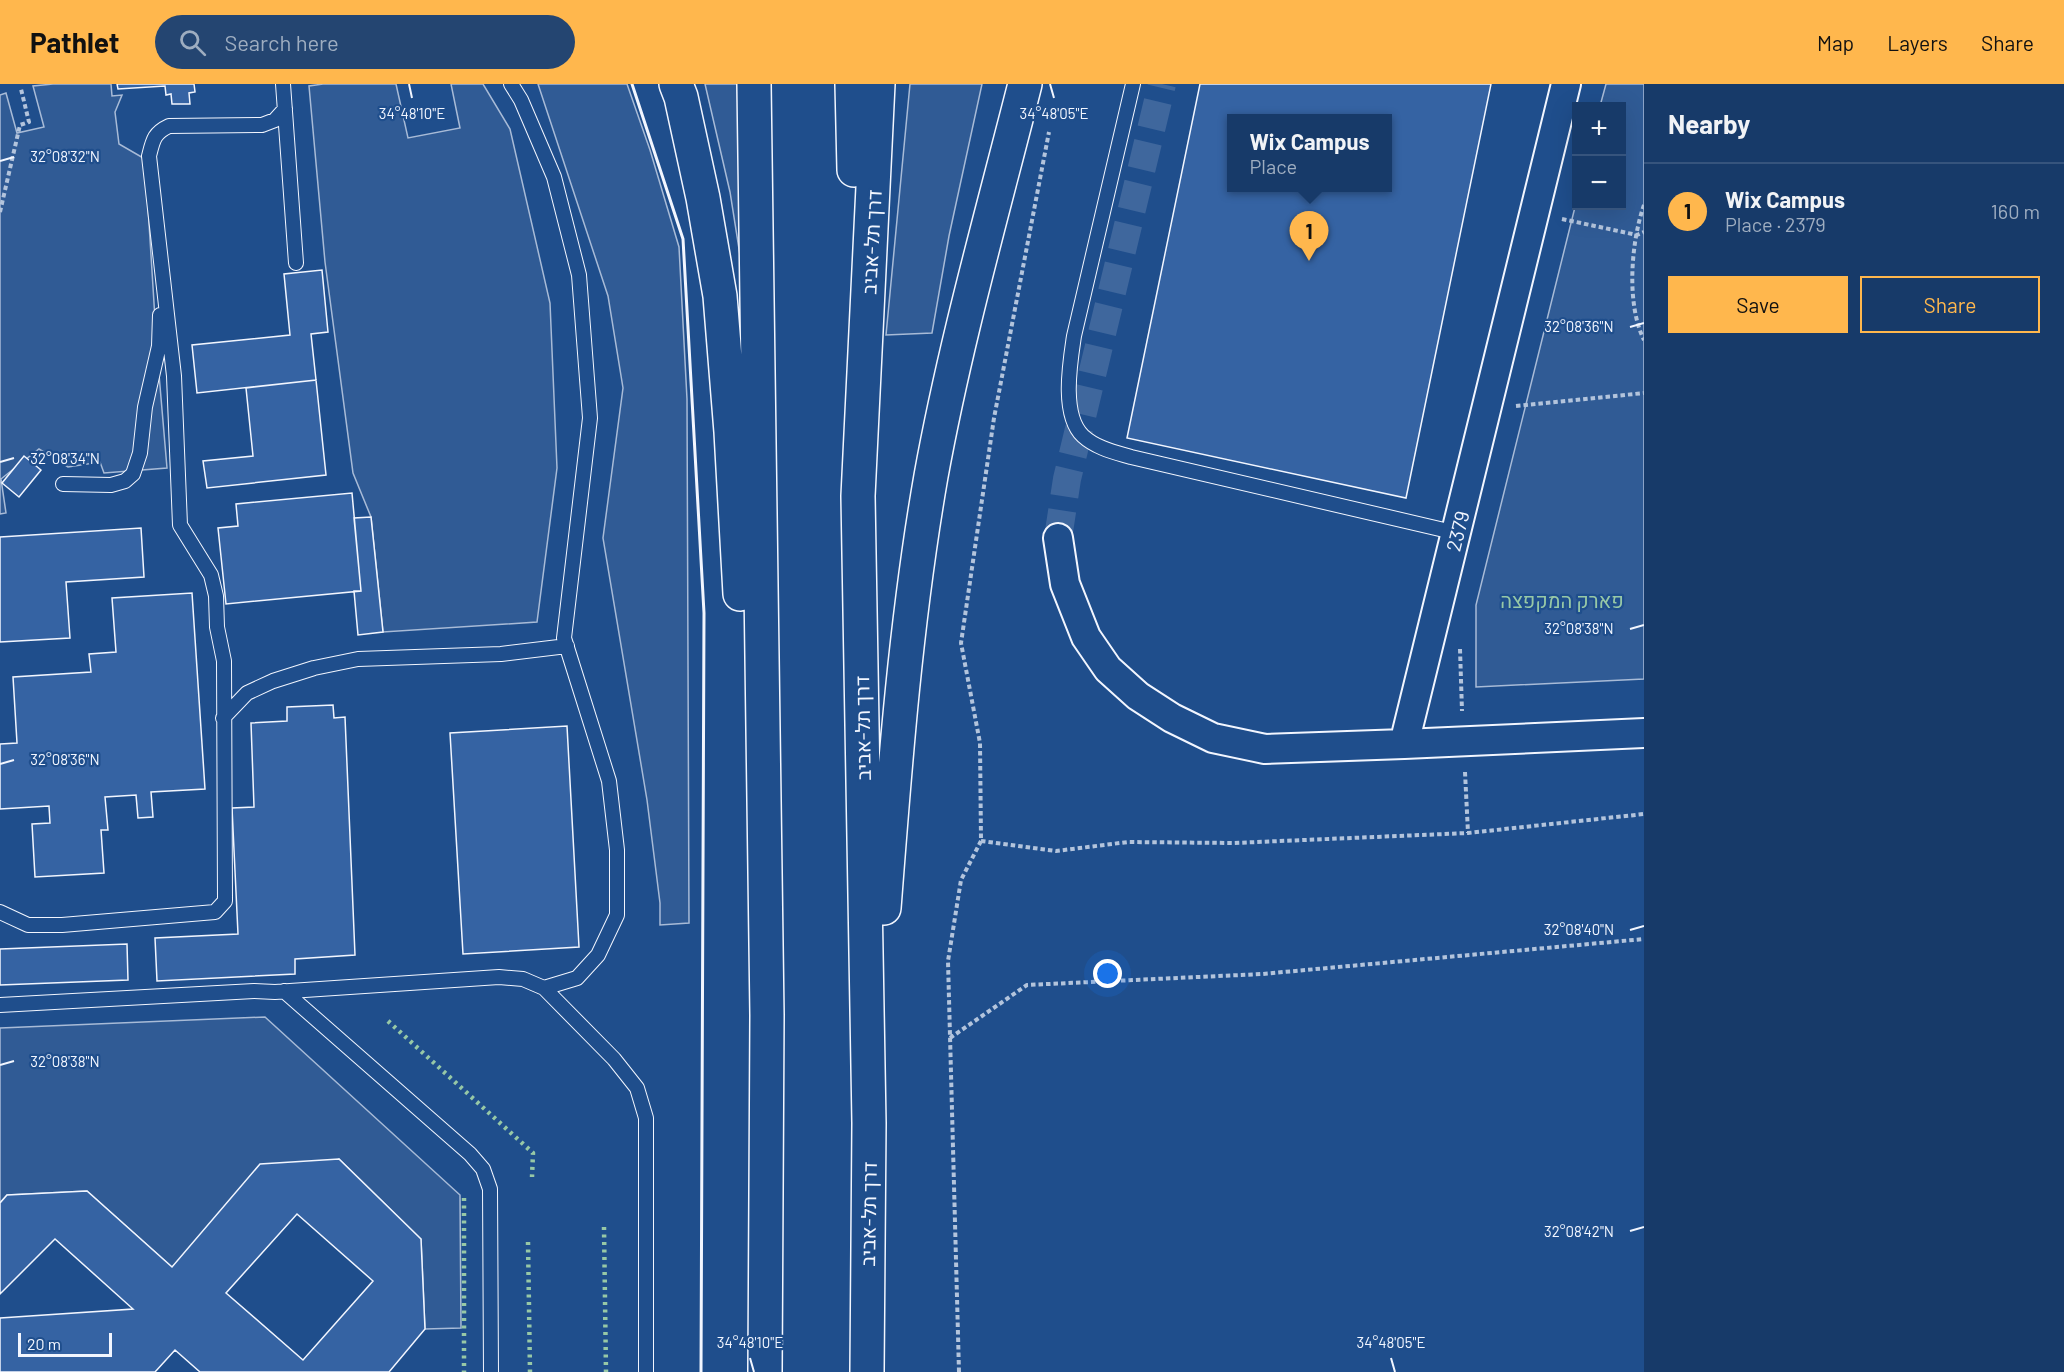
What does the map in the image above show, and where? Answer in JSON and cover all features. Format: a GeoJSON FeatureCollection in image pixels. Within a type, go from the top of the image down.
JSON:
{"type":"FeatureCollection","features":[{"type":"Feature","properties":{"kind":"highway"},"geometry":{"type":"LineString","coordinates":[[676,84],[681,97],[703,198],[720,296],[731,432],[741,624],[767,1015]]}},
{"type":"Feature","properties":{"kind":"highway"},"geometry":{"type":"LineString","coordinates":[[754,84],[767,1015],[765,1372]]}},
{"type":"Feature","properties":{"kind":"highway"},"geometry":{"type":"LineString","coordinates":[[852,84],[858,496]]}},
{"type":"Feature","properties":{"kind":"highway","name":"דרך תל-אביב"},"geometry":{"type":"LineString","coordinates":[[867,1372],[869,1123],[858,496],[878,84]]}},
{"type":"Feature","properties":{"kind":"highway"},"geometry":{"type":"LineString","coordinates":[[869,1123],[889,848],[910,620],[931,477],[952,376],[1025,84]]}},
{"type":"Feature","properties":{"kind":"street","name":"2379"},"geometry":{"type":"LineString","coordinates":[[1404,744],[1566,84]]}},
{"type":"Feature","properties":{"kind":"street"},"geometry":{"type":"LineString","coordinates":[[1058,538],[1065,584],[1086,637],[1108,669],[1138,696],[1172,718],[1214,738],[1265,749],[1644,733]]}},
{"type":"Feature","properties":{"kind":"lane"},"geometry":{"type":"LineString","coordinates":[[283,84],[296,263]]}},
{"type":"Feature","properties":{"kind":"lane"},"geometry":{"type":"LineString","coordinates":[[511,84],[521,100],[554,177],[579,275],[590,418],[564,638],[609,781],[617,850],[617,915],[598,955],[577,978],[544,988]]}},
{"type":"Feature","properties":{"kind":"lane"},"geometry":{"type":"LineString","coordinates":[[1134,84],[1074,336],[1069,396],[1073,419],[1082,436],[1105,450],[1131,457],[1457,533]]}},
{"type":"Feature","properties":{"kind":"lane"},"geometry":{"type":"LineString","coordinates":[[0,912],[28,925],[62,926],[215,912],[225,901],[224,661],[217,627],[216,596],[211,574],[180,525],[174,376],[149,156],[158,132],[169,126],[262,125],[275,120],[285,109]]}},
{"type":"Feature","properties":{"kind":"lane"},"geometry":{"type":"LineString","coordinates":[[63,484],[111,485],[125,482],[134,474],[140,453],[146,407],[159,346],[160,252]]}},
{"type":"Feature","properties":{"kind":"lane"},"geometry":{"type":"LineString","coordinates":[[223,718],[247,693],[273,681],[358,659],[501,654],[567,646]]}},
{"type":"Feature","properties":{"kind":"lane"},"geometry":{"type":"LineString","coordinates":[[0,1005],[284,991],[499,977],[523,979],[544,988],[614,1059],[637,1088],[646,1118],[646,1372]]}},
{"type":"Feature","properties":{"kind":"lane"},"geometry":{"type":"LineString","coordinates":[[284,991],[470,1154],[483,1169],[490,1189],[492,1372]]}},
{"type":"Feature","properties":{"kind":"path"},"geometry":{"type":"LineString","coordinates":[[0,212],[20,125],[29,122],[21,89]]}},
{"type":"Feature","properties":{"kind":"path"},"geometry":{"type":"LineString","coordinates":[[959,1372],[948,961],[961,880],[981,841],[980,743],[961,643],[994,418],[1049,130]]}},
{"type":"Feature","properties":{"kind":"path"},"geometry":{"type":"LineString","coordinates":[[1644,205],[1633,267],[1634,303],[1644,340]]}},
{"type":"Feature","properties":{"kind":"path"},"geometry":{"type":"LineString","coordinates":[[1534,214],[1637,235],[1644,232]]}},
{"type":"Feature","properties":{"kind":"path"},"geometry":{"type":"LineString","coordinates":[[1509,407],[1644,393]]}},
{"type":"Feature","properties":{"kind":"path"},"geometry":{"type":"LineString","coordinates":[[981,841],[1056,851],[1128,842],[1234,843],[1468,833],[1644,814]]}},
{"type":"Feature","properties":{"kind":"path"},"geometry":{"type":"LineString","coordinates":[[950,1038],[1027,985],[1262,974],[1644,939]]}},
{"type":"Feature","properties":{"kind":"green space"},"geometry":{"type":"Polygon","coordinates":[[[111,84],[112,96],[122,95],[115,112],[119,144],[145,159],[167,468],[104,473],[100,462],[68,467],[39,449],[1,479],[6,513],[0,514],[0,95],[6,93],[17,133],[44,127],[33,86],[111,84]]]}},
{"type":"Feature","properties":{"kind":"green space"},"geometry":{"type":"Polygon","coordinates":[[[396,84],[408,138],[460,128],[451,84],[483,84],[510,129],[550,303],[557,468],[537,622],[383,632],[371,517],[353,473],[325,262],[309,86],[396,84]]]}},
{"type":"Feature","properties":{"kind":"green space"},"geometry":{"type":"Polygon","coordinates":[[[538,84],[627,84],[650,150],[679,247],[687,399],[689,923],[660,925],[660,903],[647,800],[603,538],[623,388],[608,296],[538,84]]]}},
{"type":"Feature","properties":{"kind":"green space"},"geometry":{"type":"Polygon","coordinates":[[[705,84],[739,84],[746,293],[730,192],[705,84]]]}},
{"type":"Feature","properties":{"kind":"green space"},"geometry":{"type":"Polygon","coordinates":[[[910,84],[982,84],[949,236],[932,333],[886,335],[910,84]]]}},
{"type":"Feature","properties":{"kind":"green space","name":"פארק המקפצה"},"geometry":{"type":"Polygon","coordinates":[[[1606,84],[1644,84],[1644,679],[1476,687],[1476,605],[1574,210],[1626,210],[1626,102],[1601,102],[1606,84]]]}},
{"type":"Feature","properties":{"kind":"green space"},"geometry":{"type":"Polygon","coordinates":[[[265,1017],[460,1195],[461,1328],[425,1329],[421,1239],[339,1159],[172,1267],[87,1191],[7,1195],[0,1203],[0,1028],[265,1017]]]}},
{"type":"Feature","properties":{"kind":"building"},"geometry":{"type":"Polygon","coordinates":[[[117,84],[194,84],[195,92],[189,93],[190,104],[172,104],[171,94],[166,95],[165,86],[118,89],[117,84]]]}},
{"type":"Feature","properties":{"kind":"building"},"geometry":{"type":"Polygon","coordinates":[[[1200,84],[1491,84],[1406,498],[1127,438],[1200,84]]]}},
{"type":"Feature","properties":{"kind":"building"},"geometry":{"type":"Polygon","coordinates":[[[322,270],[328,332],[311,334],[316,380],[197,393],[192,345],[290,335],[284,274],[322,270]]]}},
{"type":"Feature","properties":{"kind":"building"},"geometry":{"type":"Polygon","coordinates":[[[316,380],[326,475],[207,488],[203,461],[253,456],[246,388],[316,380]]]}},
{"type":"Feature","properties":{"kind":"building"},"geometry":{"type":"Polygon","coordinates":[[[24,456],[41,470],[19,497],[2,483],[24,456]]]}},
{"type":"Feature","properties":{"kind":"building"},"geometry":{"type":"Polygon","coordinates":[[[352,493],[361,591],[226,604],[218,528],[238,526],[236,504],[352,493]]]}},
{"type":"Feature","properties":{"kind":"building"},"geometry":{"type":"Polygon","coordinates":[[[371,517],[383,632],[358,635],[354,591],[361,591],[354,518],[371,517]]]}},
{"type":"Feature","properties":{"kind":"building"},"geometry":{"type":"Polygon","coordinates":[[[141,528],[144,577],[66,582],[70,638],[0,642],[0,537],[141,528]]]}},
{"type":"Feature","properties":{"kind":"building"},"geometry":{"type":"Polygon","coordinates":[[[192,593],[205,789],[151,792],[153,817],[138,818],[136,795],[105,797],[108,830],[101,830],[104,873],[35,877],[32,824],[50,823],[49,806],[0,809],[0,744],[17,743],[13,677],[91,672],[89,654],[116,652],[112,598],[192,593]]]}},
{"type":"Feature","properties":{"kind":"building"},"geometry":{"type":"Polygon","coordinates":[[[333,705],[334,718],[345,717],[355,955],[295,959],[295,974],[157,981],[155,938],[238,934],[232,808],[254,807],[251,723],[287,721],[287,707],[333,705]]]}},
{"type":"Feature","properties":{"kind":"building"},"geometry":{"type":"Polygon","coordinates":[[[567,726],[579,947],[463,954],[450,733],[567,726]]]}},
{"type":"Feature","properties":{"kind":"building"},"geometry":{"type":"Polygon","coordinates":[[[127,944],[128,980],[0,985],[0,949],[127,944]]]}},
{"type":"Feature","properties":{"kind":"building"},"geometry":{"type":"Polygon","coordinates":[[[339,1159],[421,1239],[425,1329],[389,1372],[200,1372],[175,1350],[155,1372],[0,1372],[0,1318],[133,1309],[55,1239],[0,1294],[0,1203],[7,1195],[87,1191],[172,1267],[260,1164],[339,1159]],[[297,1214],[226,1293],[303,1360],[373,1281],[297,1214]]]}},
{"type":"Feature","properties":{"kind":"tunnel"},"geometry":{"type":"LineString","coordinates":[[1058,538],[1067,479],[1162,84]]}},
{"type":"Feature","properties":{"kind":"hedge"},"geometry":{"type":"LineString","coordinates":[[388,1021],[533,1153],[532,1177]]}},
{"type":"Feature","properties":{"kind":"hedge"},"geometry":{"type":"LineString","coordinates":[[464,1198],[464,1372]]}},
{"type":"Feature","properties":{"kind":"hedge"},"geometry":{"type":"LineString","coordinates":[[604,1227],[606,1372]]}},
{"type":"Feature","properties":{"kind":"hedge"},"geometry":{"type":"LineString","coordinates":[[528,1242],[530,1372]]}},
{"type":"Feature","properties":{"kind":"wall"},"geometry":{"type":"LineString","coordinates":[[632,84],[683,239],[704,613],[701,1372]]}},
{"type":"Feature","properties":{"kind":"place","name":"Wix Campus"},"geometry":{"type":"Point","coordinates":[1309,261]}}]}
